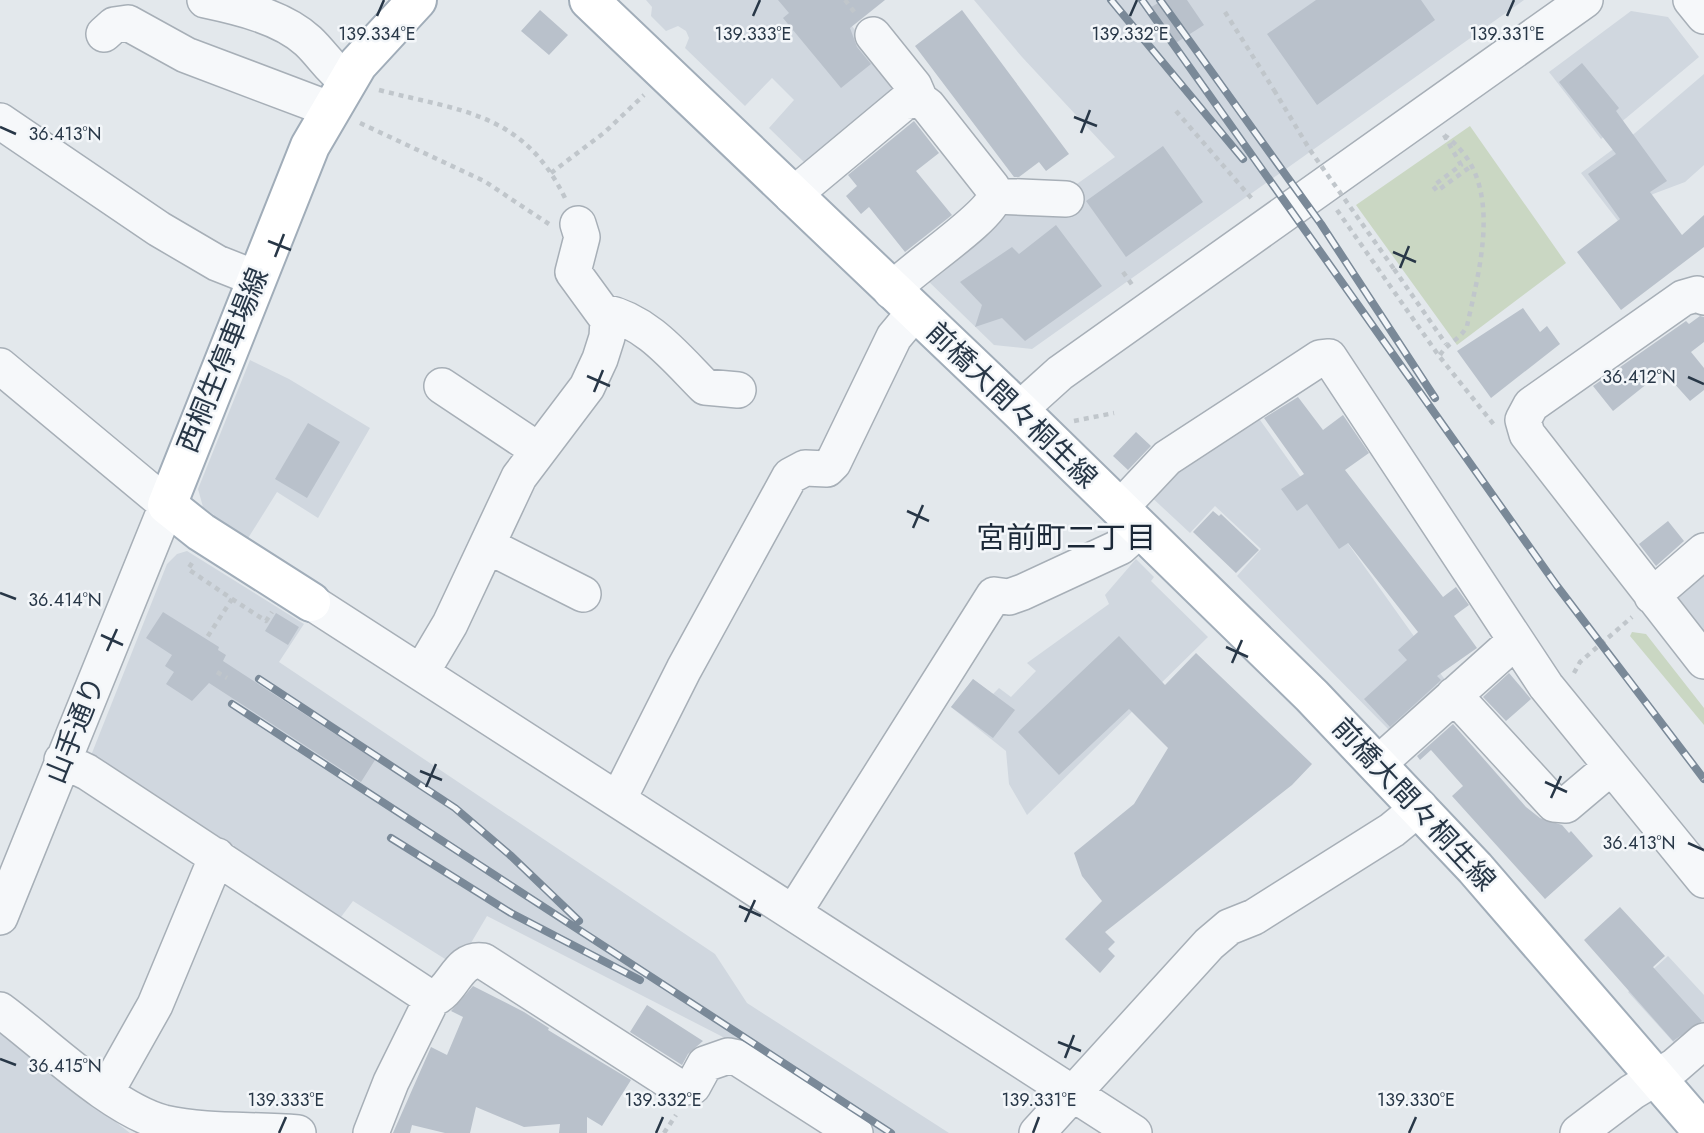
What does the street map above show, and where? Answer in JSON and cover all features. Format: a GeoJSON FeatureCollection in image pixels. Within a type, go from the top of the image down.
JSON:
{"type":"FeatureCollection","features":[{"type":"Feature","properties":{"kind":"main road","name":"西桐生停車場線"},"geometry":{"type":"LineString","coordinates":[[167,505],[255,278],[310,146],[350,99],[377,41],[417,0]]}},
{"type":"Feature","properties":{"kind":"main road","name":"前橋大間々桐生線"},"geometry":{"type":"LineString","coordinates":[[589,0],[1019,410],[1378,764],[1420,807],[1704,1133]]}},
{"type":"Feature","properties":{"kind":"main road"},"geometry":{"type":"LineString","coordinates":[[167,505],[201,531],[311,602]]}},
{"type":"Feature","properties":{"kind":"street"},"geometry":{"type":"LineString","coordinates":[[205,0],[264,17],[293,30],[308,41],[350,99]]}},
{"type":"Feature","properties":{"kind":"street"},"geometry":{"type":"LineString","coordinates":[[1019,410],[1060,373],[1585,0]]}},
{"type":"Feature","properties":{"kind":"street"},"geometry":{"type":"LineString","coordinates":[[1691,0],[1704,16]]}},
{"type":"Feature","properties":{"kind":"street"},"geometry":{"type":"LineString","coordinates":[[104,34],[114,25],[128,23],[186,55],[350,99]]}},
{"type":"Feature","properties":{"kind":"street"},"geometry":{"type":"LineString","coordinates":[[873,35],[914,86],[920,100],[928,106],[984,177],[995,196]]}},
{"type":"Feature","properties":{"kind":"street"},"geometry":{"type":"LineString","coordinates":[[792,196],[906,101],[920,100]]}},
{"type":"Feature","properties":{"kind":"street"},"geometry":{"type":"LineString","coordinates":[[0,121],[159,229],[217,264],[255,278]]}},
{"type":"Feature","properties":{"kind":"street"},"geometry":{"type":"LineString","coordinates":[[995,196],[1066,199]]}},
{"type":"Feature","properties":{"kind":"street"},"geometry":{"type":"LineString","coordinates":[[619,798],[684,669],[790,476],[804,468],[827,469],[832,463],[894,337],[909,272],[987,211],[995,196]]}},
{"type":"Feature","properties":{"kind":"street"},"geometry":{"type":"LineString","coordinates":[[421,673],[450,624],[519,477],[594,374],[607,337],[608,320],[573,272],[579,235]]}},
{"type":"Feature","properties":{"kind":"street"},"geometry":{"type":"LineString","coordinates":[[1704,297],[1697,294],[1683,298],[1531,405],[1524,414],[1527,434],[1642,607],[1704,661]]}},
{"type":"Feature","properties":{"kind":"street"},"geometry":{"type":"LineString","coordinates":[[604,312],[632,321],[655,336],[705,387],[738,390]]}},
{"type":"Feature","properties":{"kind":"street"},"geometry":{"type":"LineString","coordinates":[[794,912],[994,595],[1009,597],[1023,592],[1120,547],[1130,518],[1167,458],[1320,358],[1329,357],[1546,686],[1704,880]]}},
{"type":"Feature","properties":{"kind":"street"},"geometry":{"type":"LineString","coordinates":[[0,366],[167,505]]}},
{"type":"Feature","properties":{"kind":"street"},"geometry":{"type":"LineString","coordinates":[[442,386],[538,450]]}},
{"type":"Feature","properties":{"kind":"street","name":"山手通り"},"geometry":{"type":"LineString","coordinates":[[0,917],[167,505]]}},
{"type":"Feature","properties":{"kind":"street"},"geometry":{"type":"LineString","coordinates":[[488,546],[583,594]]}},
{"type":"Feature","properties":{"kind":"street"},"geometry":{"type":"LineString","coordinates":[[1642,607],[1704,551]]}},
{"type":"Feature","properties":{"kind":"street"},"geometry":{"type":"LineString","coordinates":[[311,602],[619,798],[1134,1133]]}},
{"type":"Feature","properties":{"kind":"street"},"geometry":{"type":"LineString","coordinates":[[1378,764],[1516,641]]}},
{"type":"Feature","properties":{"kind":"street"},"geometry":{"type":"LineString","coordinates":[[1454,695],[1554,804],[1566,805],[1611,767]]}},
{"type":"Feature","properties":{"kind":"street"},"geometry":{"type":"LineString","coordinates":[[62,761],[87,772],[432,999]]}},
{"type":"Feature","properties":{"kind":"street"},"geometry":{"type":"LineString","coordinates":[[1037,1133],[1209,944],[1229,927],[1254,916],[1392,830],[1420,807]]}},
{"type":"Feature","properties":{"kind":"street"},"geometry":{"type":"LineString","coordinates":[[106,1092],[155,1005],[217,856]]}},
{"type":"Feature","properties":{"kind":"street"},"geometry":{"type":"LineString","coordinates":[[371,1133],[391,1082],[432,999],[442,996],[465,964],[474,960],[484,961],[680,1088],[692,1086],[705,1064],[728,1056],[737,1058],[855,1133]]}},
{"type":"Feature","properties":{"kind":"street"},"geometry":{"type":"LineString","coordinates":[[0,1010],[106,1092],[165,1128],[298,1133]]}},
{"type":"Feature","properties":{"kind":"street"},"geometry":{"type":"LineString","coordinates":[[1578,1133],[1675,1066],[1704,1041]]}},
{"type":"Feature","properties":{"kind":"path"},"geometry":{"type":"LineString","coordinates":[[1225,12],[1310,150],[1446,344]]}},
{"type":"Feature","properties":{"kind":"path"},"geometry":{"type":"LineString","coordinates":[[551,173],[605,132],[649,90]]}},
{"type":"Feature","properties":{"kind":"path"},"geometry":{"type":"LineString","coordinates":[[350,99],[466,109],[484,117],[517,137],[551,173],[579,235]]}},
{"type":"Feature","properties":{"kind":"path"},"geometry":{"type":"LineString","coordinates":[[350,99],[579,235]]}},
{"type":"Feature","properties":{"kind":"path"},"geometry":{"type":"LineString","coordinates":[[1176,111],[1253,200]]}},
{"type":"Feature","properties":{"kind":"path"},"geometry":{"type":"LineString","coordinates":[[1443,135],[1461,165],[1433,186],[1437,191],[1470,167]]}},
{"type":"Feature","properties":{"kind":"path"},"geometry":{"type":"LineString","coordinates":[[1439,356],[1446,344],[1464,332],[1467,326],[1483,253],[1479,180],[1450,139]]}},
{"type":"Feature","properties":{"kind":"path"},"geometry":{"type":"LineString","coordinates":[[1123,272],[1134,286]]}},
{"type":"Feature","properties":{"kind":"path"},"geometry":{"type":"LineString","coordinates":[[1071,421],[1114,413]]}},
{"type":"Feature","properties":{"kind":"path"},"geometry":{"type":"LineString","coordinates":[[178,563],[232,599],[206,639]]}},
{"type":"Feature","properties":{"kind":"path"},"geometry":{"type":"LineString","coordinates":[[188,569],[192,563]]}},
{"type":"Feature","properties":{"kind":"path"},"geometry":{"type":"LineString","coordinates":[[1577,681],[1575,670],[1580,662],[1642,607]]}},
{"type":"Feature","properties":{"kind":"path"},"geometry":{"type":"LineString","coordinates":[[216,671],[227,678]]}},
{"type":"Feature","properties":{"kind":"shaded area"},"geometry":{"type":"Polygon","coordinates":[[[646,0],[832,0],[901,90],[807,165],[769,128],[794,100],[772,78],[745,106],[685,48],[689,38],[686,31],[678,26],[666,31],[651,16],[652,7],[646,0]]]}},
{"type":"Feature","properties":{"kind":"shaded area"},"geometry":{"type":"Polygon","coordinates":[[[974,0],[1524,0],[1032,349],[994,345],[923,276],[1019,204],[1067,191],[1115,157],[1022,57],[974,0]]]}},
{"type":"Feature","properties":{"kind":"shaded area"},"geometry":{"type":"Polygon","coordinates":[[[1631,11],[1668,17],[1699,57],[1601,139],[1549,72],[1631,11]]]}},
{"type":"Feature","properties":{"kind":"shaded area"},"geometry":{"type":"Polygon","coordinates":[[[1704,74],[1704,165],[1685,182],[1653,194],[1618,221],[1581,173],[1635,133],[1704,74]]]}},
{"type":"Feature","properties":{"kind":"shaded area"},"geometry":{"type":"Polygon","coordinates":[[[250,360],[289,379],[370,428],[318,518],[277,492],[245,543],[212,521],[214,515],[203,507],[198,489],[250,360]]]}},
{"type":"Feature","properties":{"kind":"shaded area"},"geometry":{"type":"Polygon","coordinates":[[[1255,413],[1448,684],[1392,733],[1237,576],[1261,549],[1215,506],[1190,533],[1147,493],[1255,413]]]}},
{"type":"Feature","properties":{"kind":"shaded area"},"geometry":{"type":"Polygon","coordinates":[[[187,551],[304,624],[279,662],[715,954],[747,1003],[949,1133],[871,1133],[721,1036],[487,916],[465,953],[453,964],[353,901],[338,921],[90,758],[167,564],[177,554],[187,551]]]}},
{"type":"Feature","properties":{"kind":"shaded area"},"geometry":{"type":"Polygon","coordinates":[[[1136,559],[1154,577],[1151,581],[1208,637],[1027,815],[1009,784],[1006,751],[951,707],[973,679],[993,694],[999,688],[1011,697],[1036,671],[1027,663],[1109,604],[1105,595],[1136,559]]]}},
{"type":"Feature","properties":{"kind":"shaded area"},"geometry":{"type":"Polygon","coordinates":[[[1704,568],[1704,640],[1675,603],[1676,593],[1704,568]]]}},
{"type":"Feature","properties":{"kind":"shaded area"},"geometry":{"type":"Polygon","coordinates":[[[1668,956],[1704,995],[1704,1022],[1677,1046],[1628,992],[1668,956]]]}},
{"type":"Feature","properties":{"kind":"shaded area"},"geometry":{"type":"Polygon","coordinates":[[[0,1034],[77,1092],[130,1133],[0,1133],[0,1034]]]}},
{"type":"Feature","properties":{"kind":"green space"},"geometry":{"type":"Polygon","coordinates":[[[1470,126],[1566,263],[1457,345],[1356,205],[1470,126]]]}},
{"type":"Feature","properties":{"kind":"green space"},"geometry":{"type":"Polygon","coordinates":[[[1632,632],[1646,634],[1704,708],[1704,725],[1630,636],[1632,632]]]}},
{"type":"Feature","properties":{"kind":"building"},"geometry":{"type":"Polygon","coordinates":[[[778,0],[885,0],[850,28],[857,47],[871,64],[841,88],[783,18],[789,13],[778,0]]]}},
{"type":"Feature","properties":{"kind":"building"},"geometry":{"type":"Polygon","coordinates":[[[1163,0],[1187,0],[1204,25],[1171,46],[1148,9],[1163,0]]]}},
{"type":"Feature","properties":{"kind":"building"},"geometry":{"type":"Polygon","coordinates":[[[1316,0],[1421,0],[1435,20],[1317,105],[1267,34],[1316,0]]]}},
{"type":"Feature","properties":{"kind":"building"},"geometry":{"type":"Polygon","coordinates":[[[540,10],[568,35],[549,55],[521,31],[540,10]]]}},
{"type":"Feature","properties":{"kind":"building"},"geometry":{"type":"Polygon","coordinates":[[[962,10],[1069,154],[1046,171],[1039,162],[1019,177],[1014,177],[915,46],[962,10]]]}},
{"type":"Feature","properties":{"kind":"building"},"geometry":{"type":"Polygon","coordinates":[[[1582,63],[1619,108],[1616,111],[1667,181],[1650,192],[1682,235],[1704,215],[1704,247],[1621,310],[1577,252],[1620,219],[1588,174],[1616,154],[1559,82],[1582,63]]]}},
{"type":"Feature","properties":{"kind":"building"},"geometry":{"type":"Polygon","coordinates":[[[914,121],[939,153],[916,171],[952,215],[905,252],[869,207],[861,214],[846,196],[857,186],[848,175],[914,121]]]}},
{"type":"Feature","properties":{"kind":"building"},"geometry":{"type":"Polygon","coordinates":[[[1163,146],[1203,202],[1126,257],[1086,201],[1163,146]]]}},
{"type":"Feature","properties":{"kind":"building"},"geometry":{"type":"Polygon","coordinates":[[[1056,225],[1102,286],[1025,341],[1002,318],[975,327],[982,305],[960,282],[1012,247],[1019,254],[1056,225]]]}},
{"type":"Feature","properties":{"kind":"building"},"geometry":{"type":"Polygon","coordinates":[[[1523,308],[1540,332],[1547,326],[1560,344],[1491,398],[1457,351],[1523,308]]]}},
{"type":"Feature","properties":{"kind":"building"},"geometry":{"type":"Polygon","coordinates":[[[1700,316],[1704,317],[1704,342],[1691,352],[1704,368],[1704,390],[1690,401],[1663,371],[1613,411],[1593,386],[1686,321],[1689,324],[1700,316]]]}},
{"type":"Feature","properties":{"kind":"building"},"geometry":{"type":"Polygon","coordinates":[[[1298,397],[1323,430],[1343,415],[1369,453],[1345,470],[1443,597],[1456,587],[1469,605],[1454,616],[1477,648],[1437,676],[1441,680],[1390,727],[1364,699],[1407,660],[1398,650],[1418,632],[1348,543],[1339,549],[1307,504],[1297,511],[1281,489],[1304,474],[1264,418],[1298,397]]]}},
{"type":"Feature","properties":{"kind":"building"},"geometry":{"type":"Polygon","coordinates":[[[308,423],[340,442],[307,498],[275,479],[308,423]]]}},
{"type":"Feature","properties":{"kind":"building"},"geometry":{"type":"Polygon","coordinates":[[[1136,432],[1151,446],[1128,470],[1113,456],[1136,432]]]}},
{"type":"Feature","properties":{"kind":"building"},"geometry":{"type":"Polygon","coordinates":[[[1213,511],[1219,516],[1221,514],[1259,550],[1236,573],[1193,532],[1213,511]]]}},
{"type":"Feature","properties":{"kind":"building"},"geometry":{"type":"Polygon","coordinates":[[[1668,521],[1684,541],[1656,566],[1639,544],[1668,521]]]}},
{"type":"Feature","properties":{"kind":"building"},"geometry":{"type":"Polygon","coordinates":[[[163,612],[219,647],[218,650],[226,655],[223,661],[375,760],[361,782],[209,683],[192,701],[166,684],[174,672],[165,666],[172,655],[146,638],[163,612]]]}},
{"type":"Feature","properties":{"kind":"building"},"geometry":{"type":"Polygon","coordinates":[[[276,613],[299,627],[288,645],[265,631],[276,613]]]}},
{"type":"Feature","properties":{"kind":"building"},"geometry":{"type":"Polygon","coordinates":[[[1119,636],[1165,685],[1196,653],[1312,764],[1292,785],[1105,932],[1115,942],[1108,949],[1115,956],[1100,973],[1065,939],[1102,901],[1082,876],[1074,853],[1134,804],[1168,748],[1129,709],[1059,775],[1018,732],[1119,636]]]}},
{"type":"Feature","properties":{"kind":"building"},"geometry":{"type":"Polygon","coordinates":[[[1509,673],[1531,699],[1506,721],[1483,697],[1509,673]]]}},
{"type":"Feature","properties":{"kind":"building"},"geometry":{"type":"Polygon","coordinates":[[[973,679],[1015,710],[993,738],[951,707],[973,679]]]}},
{"type":"Feature","properties":{"kind":"building"},"geometry":{"type":"Polygon","coordinates":[[[1453,724],[1526,807],[1540,818],[1562,825],[1569,833],[1571,831],[1593,856],[1545,899],[1452,796],[1463,786],[1431,750],[1420,760],[1417,756],[1453,724]]]}},
{"type":"Feature","properties":{"kind":"building"},"geometry":{"type":"Polygon","coordinates":[[[1620,907],[1665,956],[1653,967],[1702,1021],[1673,1041],[1584,940],[1620,907]]]}},
{"type":"Feature","properties":{"kind":"building"},"geometry":{"type":"Polygon","coordinates":[[[473,986],[524,1012],[549,1028],[548,1030],[631,1080],[602,1126],[587,1117],[587,1133],[559,1133],[560,1124],[524,1127],[476,1107],[470,1133],[445,1133],[412,1125],[410,1133],[393,1133],[431,1047],[447,1055],[463,1017],[451,1011],[473,986]]]}},
{"type":"Feature","properties":{"kind":"building"},"geometry":{"type":"Polygon","coordinates":[[[647,1005],[703,1041],[688,1054],[682,1065],[630,1032],[647,1005]]]}},
{"type":"Feature","properties":{"kind":"railway"},"geometry":{"type":"LineString","coordinates":[[1111,0],[1243,159]]}},
{"type":"Feature","properties":{"kind":"railway"},"geometry":{"type":"LineString","coordinates":[[1142,0],[1557,586],[1704,779]]}},
{"type":"Feature","properties":{"kind":"railway"},"geometry":{"type":"LineString","coordinates":[[1160,0],[1321,224],[1435,398]]}},
{"type":"Feature","properties":{"kind":"railway"},"geometry":{"type":"LineString","coordinates":[[259,679],[455,808],[510,855],[579,921]]}},
{"type":"Feature","properties":{"kind":"railway"},"geometry":{"type":"LineString","coordinates":[[232,704],[891,1133]]}},
{"type":"Feature","properties":{"kind":"railway"},"geometry":{"type":"LineString","coordinates":[[391,838],[511,913],[640,980]]}},
{"type":"Feature","properties":{"kind":"district","name":"宮前町二丁目"},"geometry":{"type":"Point","coordinates":[1066,537]}}]}
